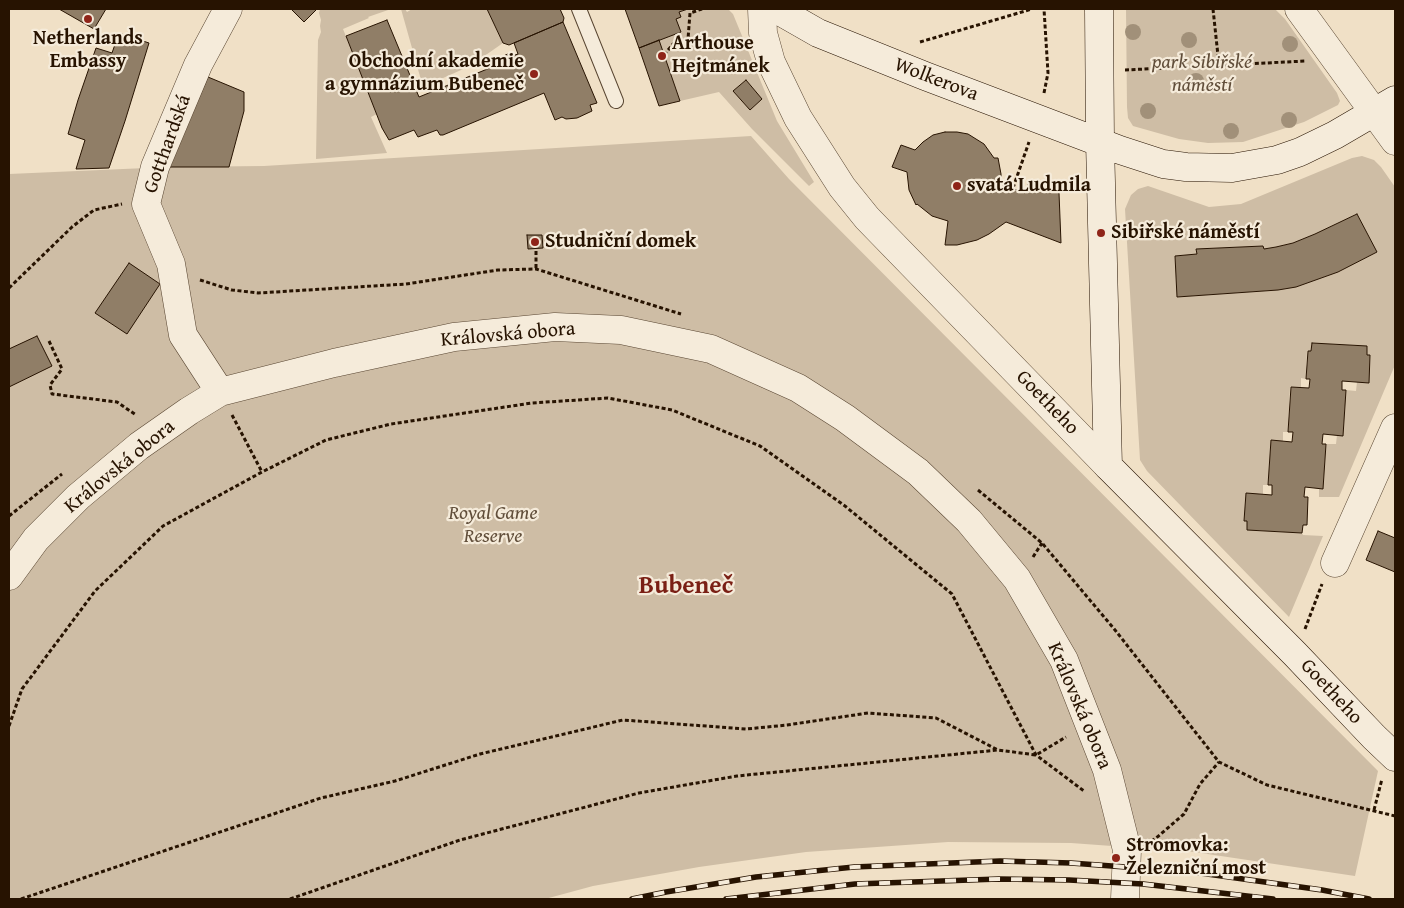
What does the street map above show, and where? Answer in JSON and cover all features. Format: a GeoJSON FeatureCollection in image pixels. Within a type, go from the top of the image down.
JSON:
{"type":"FeatureCollection","features":[{"type":"Feature","properties":{"kind":"street","name":"Gotthardská"},"geometry":{"type":"LineString","coordinates":[[220,392],[183,335],[171,264],[146,204],[155,167],[198,64],[228,9]]}},
{"type":"Feature","properties":{"kind":"street","name":"Goetheho"},"geometry":{"type":"LineString","coordinates":[[762,9],[763,33],[771,62],[798,118],[842,187],[867,218],[1108,466],[1295,654],[1374,737],[1389,765]]}},
{"type":"Feature","properties":{"kind":"street","name":"Wolkerova"},"geometry":{"type":"LineString","coordinates":[[776,9],[818,33],[849,46],[1024,115],[1100,142]]}},
{"type":"Feature","properties":{"kind":"street"},"geometry":{"type":"LineString","coordinates":[[1099,9],[1100,142],[1108,466]]}},
{"type":"Feature","properties":{"kind":"street"},"geometry":{"type":"LineString","coordinates":[[1299,9],[1385,106],[1395,141]]}},
{"type":"Feature","properties":{"kind":"street"},"geometry":{"type":"LineString","coordinates":[[1100,142],[1163,164],[1186,168],[1232,168],[1269,162],[1300,152],[1335,135],[1385,106]]}},
{"type":"Feature","properties":{"kind":"street","name":"Královská obora"},"geometry":{"type":"LineString","coordinates":[[9,576],[36,539],[78,497],[139,446],[220,392],[334,363],[454,337],[555,326],[621,330],[711,349],[798,388],[845,418],[918,472],[969,521],[1017,579],[1064,660],[1106,770],[1127,850],[1125,899]]}},
{"type":"Feature","properties":{"kind":"street"},"geometry":{"type":"LineString","coordinates":[[1330,570],[1395,428]]}},
{"type":"Feature","properties":{"kind":"lane"},"geometry":{"type":"LineString","coordinates":[[579,9],[616,101]]}},
{"type":"Feature","properties":{"kind":"path"},"geometry":{"type":"LineString","coordinates":[[664,55],[673,44],[688,39],[690,13],[702,9]]}},
{"type":"Feature","properties":{"kind":"path"},"geometry":{"type":"LineString","coordinates":[[920,42],[1032,9]]}},
{"type":"Feature","properties":{"kind":"path"},"geometry":{"type":"LineString","coordinates":[[1044,9],[1048,73],[1044,93]]}},
{"type":"Feature","properties":{"kind":"path"},"geometry":{"type":"LineString","coordinates":[[1214,9],[1219,65]]}},
{"type":"Feature","properties":{"kind":"path"},"geometry":{"type":"LineString","coordinates":[[1122,70],[1313,61]]}},
{"type":"Feature","properties":{"kind":"path"},"geometry":{"type":"LineString","coordinates":[[1013,188],[1030,139]]}},
{"type":"Feature","properties":{"kind":"path"},"geometry":{"type":"LineString","coordinates":[[9,288],[72,227],[94,210],[122,204],[146,204]]}},
{"type":"Feature","properties":{"kind":"path"},"geometry":{"type":"LineString","coordinates":[[536,251],[536,269]]}},
{"type":"Feature","properties":{"kind":"path"},"geometry":{"type":"LineString","coordinates":[[49,341],[62,369],[50,385],[52,394],[118,402],[136,415]]}},
{"type":"Feature","properties":{"kind":"path"},"geometry":{"type":"LineString","coordinates":[[220,392],[262,472]]}},
{"type":"Feature","properties":{"kind":"path"},"geometry":{"type":"LineString","coordinates":[[9,726],[22,689],[95,591],[163,526],[262,472],[326,440],[410,421],[532,403],[608,398],[672,410],[760,446],[845,506],[952,594],[1036,755],[1084,790],[1087,798]]}},
{"type":"Feature","properties":{"kind":"path"},"geometry":{"type":"LineString","coordinates":[[1042,543],[1115,630],[1219,762],[1267,785],[1395,816]]}},
{"type":"Feature","properties":{"kind":"path"},"geometry":{"type":"LineString","coordinates":[[1302,636],[1330,570]]}},
{"type":"Feature","properties":{"kind":"path"},"geometry":{"type":"LineString","coordinates":[[21,899],[320,798],[395,780],[480,754],[624,720],[746,729],[868,713],[936,718],[998,750]]}},
{"type":"Feature","properties":{"kind":"path"},"geometry":{"type":"LineString","coordinates":[[290,899],[460,840],[639,793],[736,776],[998,750],[1036,755],[1088,723]]}},
{"type":"Feature","properties":{"kind":"path"},"geometry":{"type":"LineString","coordinates":[[1127,850],[1155,839],[1184,814],[1200,784],[1219,762]]}},
{"type":"Feature","properties":{"kind":"path"},"geometry":{"type":"LineString","coordinates":[[1374,810],[1389,765]]}},
{"type":"Feature","properties":{"kind":"green space"},"geometry":{"type":"Polygon","coordinates":[[[320,9],[391,9],[343,29],[377,114],[371,117],[387,153],[316,159],[318,40],[321,32],[320,9]]]}},
{"type":"Feature","properties":{"kind":"green space"},"geometry":{"type":"Polygon","coordinates":[[[401,9],[405,9],[407,12],[412,9],[487,9],[503,43],[470,66],[423,87],[401,9]]]}},
{"type":"Feature","properties":{"kind":"green space"},"geometry":{"type":"Polygon","coordinates":[[[688,9],[692,12],[700,9],[728,9],[733,14],[777,121],[814,182],[809,186],[752,129],[719,92],[680,101],[659,40],[680,32],[676,19],[679,12],[688,9]],[[746,80],[733,91],[750,110],[762,99],[746,80]]]}},
{"type":"Feature","properties":{"kind":"green space","name":"park Sibiřské náměstí"},"geometry":{"type":"Polygon","coordinates":[[[1126,9],[1275,9],[1285,19],[1337,93],[1340,101],[1338,105],[1304,122],[1243,142],[1208,143],[1179,139],[1133,126],[1128,118],[1127,107],[1126,9]]]}},
{"type":"Feature","properties":{"kind":"green space","name":"Royal Game Reserve"},"geometry":{"type":"Polygon","coordinates":[[[751,136],[789,179],[1378,771],[1355,876],[1194,852],[1071,843],[948,842],[806,852],[699,867],[593,886],[545,899],[9,899],[9,174],[169,167],[264,166],[751,136]]]}},
{"type":"Feature","properties":{"kind":"green space"},"geometry":{"type":"Polygon","coordinates":[[[1362,156],[1374,160],[1395,187],[1395,365],[1339,497],[1319,497],[1319,489],[1323,489],[1326,444],[1336,444],[1337,435],[1343,435],[1346,390],[1356,391],[1357,382],[1369,382],[1370,355],[1367,355],[1367,346],[1312,343],[1311,351],[1307,351],[1306,379],[1301,378],[1301,388],[1290,387],[1288,432],[1283,432],[1283,441],[1271,441],[1268,485],[1263,485],[1263,494],[1246,494],[1244,520],[1247,521],[1247,530],[1323,536],[1289,617],[1147,471],[1140,460],[1125,209],[1131,195],[1138,189],[1148,186],[1209,207],[1241,204],[1352,158],[1362,156]],[[1357,214],[1293,243],[1276,247],[1264,249],[1263,246],[1196,249],[1197,254],[1175,256],[1177,297],[1296,287],[1338,272],[1377,252],[1357,214]]]}},
{"type":"Feature","properties":{"kind":"building","name":"Netherlands Embassy"},"geometry":{"type":"Polygon","coordinates":[[[59,9],[106,9],[94,29],[59,9]]]}},
{"type":"Feature","properties":{"kind":"building"},"geometry":{"type":"Polygon","coordinates":[[[291,9],[317,9],[304,22],[291,9]]]}},
{"type":"Feature","properties":{"kind":"building"},"geometry":{"type":"Polygon","coordinates":[[[487,9],[560,9],[564,18],[563,22],[509,45],[503,43],[487,9]]]}},
{"type":"Feature","properties":{"kind":"building"},"geometry":{"type":"Polygon","coordinates":[[[625,9],[688,9],[679,12],[681,17],[676,19],[681,32],[639,48],[625,9]]]}},
{"type":"Feature","properties":{"kind":"building"},"geometry":{"type":"Polygon","coordinates":[[[387,20],[419,97],[502,63],[499,58],[510,53],[512,56],[518,54],[514,43],[563,22],[597,103],[590,105],[592,111],[577,118],[566,119],[562,117],[555,120],[544,93],[443,135],[440,135],[437,130],[418,137],[414,130],[389,140],[382,128],[346,36],[387,20]]]}},
{"type":"Feature","properties":{"kind":"building"},"geometry":{"type":"Polygon","coordinates":[[[119,33],[149,43],[125,121],[109,168],[76,169],[85,140],[68,134],[78,100],[96,48],[112,53],[119,33]]]}},
{"type":"Feature","properties":{"kind":"building"},"geometry":{"type":"Polygon","coordinates":[[[659,40],[680,101],[659,106],[639,48],[659,40]]]}},
{"type":"Feature","properties":{"kind":"building"},"geometry":{"type":"Polygon","coordinates":[[[208,77],[244,92],[244,111],[229,167],[169,167],[208,77]]]}},
{"type":"Feature","properties":{"kind":"building"},"geometry":{"type":"Polygon","coordinates":[[[746,80],[762,99],[750,110],[733,91],[746,80]]]}},
{"type":"Feature","properties":{"kind":"building","name":"svatá Ludmila"},"geometry":{"type":"Polygon","coordinates":[[[945,132],[968,134],[984,144],[994,158],[998,158],[1001,184],[1025,193],[1029,182],[1059,193],[1061,243],[1006,222],[977,240],[957,245],[945,245],[948,221],[932,216],[916,205],[909,190],[907,172],[892,167],[901,145],[915,150],[933,135],[945,132]]]}},
{"type":"Feature","properties":{"kind":"building"},"geometry":{"type":"Polygon","coordinates":[[[1357,214],[1377,252],[1338,272],[1296,287],[1278,290],[1177,297],[1175,256],[1197,254],[1196,249],[1263,246],[1264,249],[1276,247],[1293,243],[1357,214]]]}},
{"type":"Feature","properties":{"kind":"building","name":"Studniční domek"},"geometry":{"type":"Polygon","coordinates":[[[527,235],[542,235],[543,248],[528,249],[527,235]]]}},
{"type":"Feature","properties":{"kind":"building"},"geometry":{"type":"Polygon","coordinates":[[[129,263],[160,284],[127,334],[95,313],[129,263]]]}},
{"type":"Feature","properties":{"kind":"building"},"geometry":{"type":"Polygon","coordinates":[[[37,336],[52,366],[9,387],[9,349],[37,336]]]}},
{"type":"Feature","properties":{"kind":"building"},"geometry":{"type":"Polygon","coordinates":[[[1312,343],[1367,346],[1367,355],[1370,355],[1369,383],[1342,381],[1342,390],[1346,390],[1343,436],[1323,434],[1322,444],[1326,444],[1323,489],[1305,487],[1304,497],[1308,497],[1307,525],[1303,525],[1302,533],[1247,530],[1247,521],[1244,521],[1246,493],[1272,495],[1272,485],[1268,485],[1271,440],[1292,442],[1293,432],[1288,432],[1291,387],[1309,388],[1310,379],[1306,379],[1308,351],[1311,351],[1312,343]]]}},
{"type":"Feature","properties":{"kind":"building"},"geometry":{"type":"Polygon","coordinates":[[[1378,531],[1395,538],[1395,572],[1366,560],[1378,531]]]}},
{"type":"Feature","properties":{"kind":"railway"},"geometry":{"type":"LineString","coordinates":[[632,899],[756,877],[854,867],[1000,861],[1071,863],[1193,872],[1322,890],[1369,899]]}},
{"type":"Feature","properties":{"kind":"railway"},"geometry":{"type":"LineString","coordinates":[[726,899],[855,884],[999,879],[1143,884],[1273,899]]}},
{"type":"Feature","properties":{"kind":"place","name":"Netherlands Embassy"},"geometry":{"type":"Point","coordinates":[88,19]}},
{"type":"Feature","properties":{"kind":"place","name":"Arthouse Hejtmánek"},"geometry":{"type":"Point","coordinates":[662,56]}},
{"type":"Feature","properties":{"kind":"place","name":"Obchodní akademie a gymnázium Bubeneč"},"geometry":{"type":"Point","coordinates":[534,74]}},
{"type":"Feature","properties":{"kind":"place","name":"svatá Ludmila"},"geometry":{"type":"Point","coordinates":[957,186]}},
{"type":"Feature","properties":{"kind":"place","name":"Sibiřské náměstí"},"geometry":{"type":"Point","coordinates":[1101,233]}},
{"type":"Feature","properties":{"kind":"place","name":"Studniční domek"},"geometry":{"type":"Point","coordinates":[535,242]}},
{"type":"Feature","properties":{"kind":"place","name":"Stromovka: Železniční most"},"geometry":{"type":"Point","coordinates":[1116,858]}},
{"type":"Feature","properties":{"kind":"district","name":"Bubeneč"},"geometry":{"type":"Point","coordinates":[686,587]}}]}
